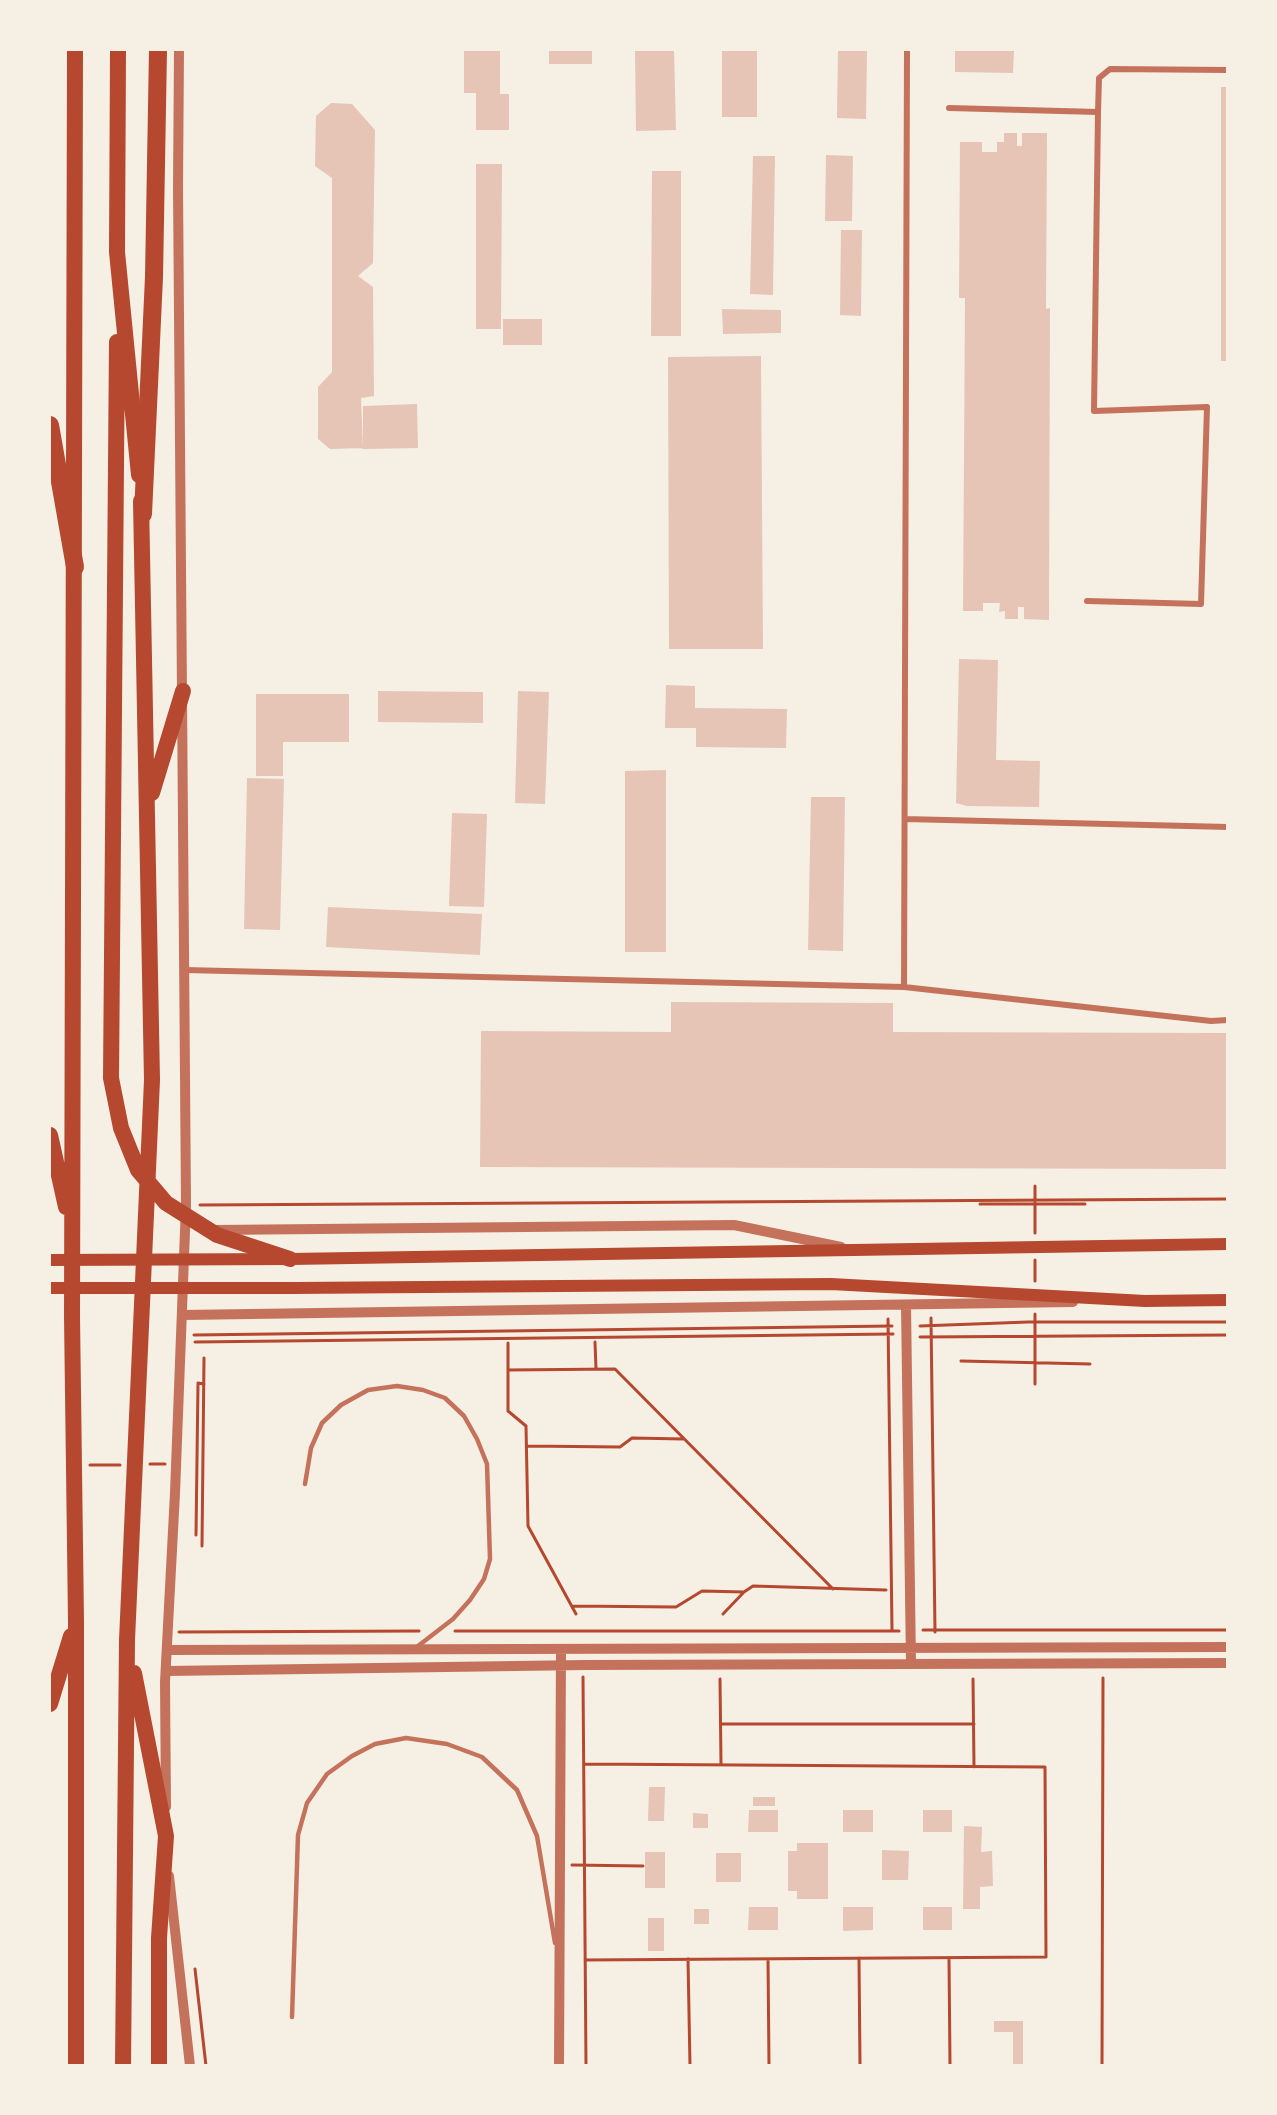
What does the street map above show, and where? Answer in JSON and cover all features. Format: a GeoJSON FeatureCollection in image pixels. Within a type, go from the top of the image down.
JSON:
{"type":"FeatureCollection","features":[{"type":"Feature","properties":{"kind":"highway"},"geometry":{"type":"LineString","coordinates":[[75,50],[72,1316],[76,1621],[76,2066]]}},
{"type":"Feature","properties":{"kind":"highway"},"geometry":{"type":"LineString","coordinates":[[118,50],[111,1078],[121,1128],[138,1170],[166,1203],[217,1235],[290,1258]]}},
{"type":"Feature","properties":{"kind":"highway"},"geometry":{"type":"LineString","coordinates":[[123,2066],[127,1640],[153,1080],[142,514],[154,277],[158,50]]}},
{"type":"Feature","properties":{"kind":"highway"},"geometry":{"type":"LineString","coordinates":[[117,252],[142,514]]}},
{"type":"Feature","properties":{"kind":"highway"},"geometry":{"type":"LineString","coordinates":[[50,425],[75,567]]}},
{"type":"Feature","properties":{"kind":"highway"},"geometry":{"type":"LineString","coordinates":[[148,808],[183,691]]}},
{"type":"Feature","properties":{"kind":"highway"},"geometry":{"type":"LineString","coordinates":[[50,1135],[73,1235]]}},
{"type":"Feature","properties":{"kind":"highway"},"geometry":{"type":"LineString","coordinates":[[50,1704],[76,1621]]}},
{"type":"Feature","properties":{"kind":"highway"},"geometry":{"type":"LineString","coordinates":[[127,1640],[166,1836],[159,1938],[159,2066]]}},
{"type":"Feature","properties":{"kind":"main road"},"geometry":{"type":"LineString","coordinates":[[50,1260],[1227,1244]]}},
{"type":"Feature","properties":{"kind":"main road"},"geometry":{"type":"LineString","coordinates":[[50,1288],[831,1284],[1145,1301],[1227,1300]]}},
{"type":"Feature","properties":{"kind":"street"},"geometry":{"type":"LineString","coordinates":[[179,50],[178,196],[186,1205],[167,1671],[166,1836],[190,2066]]}},
{"type":"Feature","properties":{"kind":"street"},"geometry":{"type":"LineString","coordinates":[[904,987],[907,50]]}},
{"type":"Feature","properties":{"kind":"street"},"geometry":{"type":"LineString","coordinates":[[1087,602],[1201,604],[1207,407],[1094,411],[1099,78],[1110,69],[1227,70]]}},
{"type":"Feature","properties":{"kind":"street"},"geometry":{"type":"LineString","coordinates":[[949,108],[1098,111]]}},
{"type":"Feature","properties":{"kind":"street"},"geometry":{"type":"LineString","coordinates":[[905,819],[1227,827]]}},
{"type":"Feature","properties":{"kind":"street"},"geometry":{"type":"LineString","coordinates":[[184,970],[904,987],[1211,1021],[1227,1020]]}},
{"type":"Feature","properties":{"kind":"street"},"geometry":{"type":"LineString","coordinates":[[185,1230],[734,1225],[856,1250]]}},
{"type":"Feature","properties":{"kind":"street"},"geometry":{"type":"LineString","coordinates":[[183,1315],[1145,1301]]}},
{"type":"Feature","properties":{"kind":"street"},"geometry":{"type":"LineString","coordinates":[[906,1305],[911,1664]]}},
{"type":"Feature","properties":{"kind":"street"},"geometry":{"type":"LineString","coordinates":[[168,1650],[1227,1647]]}},
{"type":"Feature","properties":{"kind":"street"},"geometry":{"type":"LineString","coordinates":[[559,2066],[561,1649]]}},
{"type":"Feature","properties":{"kind":"street"},"geometry":{"type":"LineString","coordinates":[[167,1671],[561,1665],[1227,1663]]}},
{"type":"Feature","properties":{"kind":"lane"},"geometry":{"type":"LineString","coordinates":[[305,1484],[310,1448],[322,1423],[341,1405],[368,1390],[397,1386],[423,1390],[445,1398],[464,1416],[487,1464],[490,1559],[484,1579],[470,1600],[438,1631],[415,1649]]}},
{"type":"Feature","properties":{"kind":"lane"},"geometry":{"type":"LineString","coordinates":[[292,2017],[298,1835],[307,1803],[327,1774],[352,1756],[375,1744],[406,1738],[447,1744],[482,1757],[517,1790],[537,1836],[560,1971]]}},
{"type":"Feature","properties":{"kind":"path"},"geometry":{"type":"LineString","coordinates":[[186,1205],[1227,1199]]}},
{"type":"Feature","properties":{"kind":"path"},"geometry":{"type":"LineString","coordinates":[[980,1204],[1085,1204]]}},
{"type":"Feature","properties":{"kind":"path"},"geometry":{"type":"LineString","coordinates":[[931,1304],[935,1648]]}},
{"type":"Feature","properties":{"kind":"path"},"geometry":{"type":"LineString","coordinates":[[888,1305],[892,1648]]}},
{"type":"Feature","properties":{"kind":"path"},"geometry":{"type":"LineString","coordinates":[[910,1326],[1063,1321],[1227,1322]]}},
{"type":"Feature","properties":{"kind":"path"},"geometry":{"type":"LineString","coordinates":[[192,1335],[899,1326]]}},
{"type":"Feature","properties":{"kind":"path"},"geometry":{"type":"LineString","coordinates":[[181,1342],[889,1334],[907,1337],[1227,1335]]}},
{"type":"Feature","properties":{"kind":"path"},"geometry":{"type":"LineString","coordinates":[[946,1337],[1227,1335]]}},
{"type":"Feature","properties":{"kind":"path"},"geometry":{"type":"LineString","coordinates":[[1090,1336],[1090,1344]]}},
{"type":"Feature","properties":{"kind":"path"},"geometry":{"type":"LineString","coordinates":[[959,1337],[960,1344]]}},
{"type":"Feature","properties":{"kind":"path"},"geometry":{"type":"LineString","coordinates":[[595,1342],[596,1370]]}},
{"type":"Feature","properties":{"kind":"path"},"geometry":{"type":"LineString","coordinates":[[508,1343],[508,1411],[526,1426],[528,1526],[576,1614]]}},
{"type":"Feature","properties":{"kind":"path"},"geometry":{"type":"LineString","coordinates":[[202,1546],[204,1358]]}},
{"type":"Feature","properties":{"kind":"path"},"geometry":{"type":"LineString","coordinates":[[961,1361],[1090,1364]]}},
{"type":"Feature","properties":{"kind":"path"},"geometry":{"type":"LineString","coordinates":[[508,1370],[615,1370],[833,1589]]}},
{"type":"Feature","properties":{"kind":"path"},"geometry":{"type":"LineString","coordinates":[[196,1535],[198,1383],[204,1384]]}},
{"type":"Feature","properties":{"kind":"path"},"geometry":{"type":"LineString","coordinates":[[527,1446],[620,1447],[632,1438],[684,1439]]}},
{"type":"Feature","properties":{"kind":"path"},"geometry":{"type":"LineString","coordinates":[[723,1614],[753,1586],[886,1590]]}},
{"type":"Feature","properties":{"kind":"path"},"geometry":{"type":"LineString","coordinates":[[572,1606],[676,1607],[702,1591],[744,1592]]}},
{"type":"Feature","properties":{"kind":"path"},"geometry":{"type":"LineString","coordinates":[[169,1632],[1227,1630]]}},
{"type":"Feature","properties":{"kind":"path"},"geometry":{"type":"LineString","coordinates":[[585,1631],[585,1649]]}},
{"type":"Feature","properties":{"kind":"path"},"geometry":{"type":"LineString","coordinates":[[585,1665],[583,1679],[586,1865],[585,2066]]}},
{"type":"Feature","properties":{"kind":"path"},"geometry":{"type":"LineString","coordinates":[[1102,2066],[1103,1678]]}},
{"type":"Feature","properties":{"kind":"path"},"geometry":{"type":"LineString","coordinates":[[720,1679],[721,1765]]}},
{"type":"Feature","properties":{"kind":"path"},"geometry":{"type":"LineString","coordinates":[[973,1679],[974,1767]]}},
{"type":"Feature","properties":{"kind":"path"},"geometry":{"type":"LineString","coordinates":[[721,1724],[974,1724]]}},
{"type":"Feature","properties":{"kind":"path"},"geometry":{"type":"LineString","coordinates":[[584,1764],[1046,1767],[1046,1957],[585,1960]]}},
{"type":"Feature","properties":{"kind":"path"},"geometry":{"type":"LineString","coordinates":[[560,1866],[643,1866]]}},
{"type":"Feature","properties":{"kind":"path"},"geometry":{"type":"LineString","coordinates":[[859,1958],[860,2066]]}},
{"type":"Feature","properties":{"kind":"path"},"geometry":{"type":"LineString","coordinates":[[949,1958],[950,2066]]}},
{"type":"Feature","properties":{"kind":"path"},"geometry":{"type":"LineString","coordinates":[[688,1959],[690,2066]]}},
{"type":"Feature","properties":{"kind":"path"},"geometry":{"type":"LineString","coordinates":[[768,1959],[769,2066]]}},
{"type":"Feature","properties":{"kind":"building"},"geometry":{"type":"Polygon","coordinates":[[[464,50],[500,50],[500,94],[509,94],[509,130],[476,130],[476,93],[464,93],[464,50]]]}},
{"type":"Feature","properties":{"kind":"building"},"geometry":{"type":"Polygon","coordinates":[[[549,50],[592,50],[592,64],[549,64],[549,50]]]}},
{"type":"Feature","properties":{"kind":"building"},"geometry":{"type":"Polygon","coordinates":[[[635,50],[674,50],[676,130],[636,131],[635,50]]]}},
{"type":"Feature","properties":{"kind":"building"},"geometry":{"type":"Polygon","coordinates":[[[722,50],[757,50],[757,117],[722,117],[722,50]]]}},
{"type":"Feature","properties":{"kind":"building"},"geometry":{"type":"Polygon","coordinates":[[[838,50],[867,50],[866,119],[837,118],[838,50]]]}},
{"type":"Feature","properties":{"kind":"building"},"geometry":{"type":"Polygon","coordinates":[[[955,50],[1014,50],[1013,73],[955,72],[955,50]]]}},
{"type":"Feature","properties":{"kind":"building"},"geometry":{"type":"Polygon","coordinates":[[[1221,87],[1227,87],[1227,361],[1221,361],[1221,87]]]}},
{"type":"Feature","properties":{"kind":"building"},"geometry":{"type":"Polygon","coordinates":[[[331,103],[352,104],[375,130],[373,263],[358,276],[373,287],[374,396],[361,398],[363,448],[330,449],[318,439],[318,387],[332,372],[332,178],[315,166],[316,116],[331,103]]]}},
{"type":"Feature","properties":{"kind":"building"},"geometry":{"type":"Polygon","coordinates":[[[1004,133],[1017,133],[1017,146],[1022,146],[1022,133],[1047,133],[1046,309],[1050,308],[1049,620],[1024,619],[1024,607],[1018,607],[1018,619],[1005,619],[1005,611],[999,612],[1000,603],[983,603],[983,611],[963,611],[965,298],[959,298],[960,142],[982,142],[982,152],[997,152],[997,142],[1004,142],[1004,133]]]}},
{"type":"Feature","properties":{"kind":"building"},"geometry":{"type":"Polygon","coordinates":[[[826,155],[853,156],[852,221],[825,221],[826,155]]]}},
{"type":"Feature","properties":{"kind":"building"},"geometry":{"type":"Polygon","coordinates":[[[753,156],[775,156],[773,295],[750,294],[753,156]]]}},
{"type":"Feature","properties":{"kind":"building"},"geometry":{"type":"Polygon","coordinates":[[[476,164],[502,164],[501,329],[476,329],[476,164]]]}},
{"type":"Feature","properties":{"kind":"building"},"geometry":{"type":"Polygon","coordinates":[[[652,171],[681,171],[681,336],[651,336],[652,171]]]}},
{"type":"Feature","properties":{"kind":"building"},"geometry":{"type":"Polygon","coordinates":[[[841,230],[862,230],[861,316],[840,315],[841,230]]]}},
{"type":"Feature","properties":{"kind":"building"},"geometry":{"type":"Polygon","coordinates":[[[722,309],[781,310],[781,333],[723,334],[722,309]]]}},
{"type":"Feature","properties":{"kind":"building"},"geometry":{"type":"Polygon","coordinates":[[[503,319],[542,319],[542,345],[503,345],[503,319]]]}},
{"type":"Feature","properties":{"kind":"building"},"geometry":{"type":"Polygon","coordinates":[[[761,356],[763,649],[669,649],[668,357],[761,356]]]}},
{"type":"Feature","properties":{"kind":"building"},"geometry":{"type":"Polygon","coordinates":[[[417,404],[418,448],[363,449],[363,406],[417,404]]]}},
{"type":"Feature","properties":{"kind":"building"},"geometry":{"type":"Polygon","coordinates":[[[959,659],[998,660],[996,760],[1040,761],[1039,807],[967,806],[956,803],[959,659]]]}},
{"type":"Feature","properties":{"kind":"building"},"geometry":{"type":"Polygon","coordinates":[[[666,685],[695,686],[695,708],[787,709],[786,748],[696,747],[696,728],[665,728],[666,685]]]}},
{"type":"Feature","properties":{"kind":"building"},"geometry":{"type":"Polygon","coordinates":[[[378,691],[483,692],[483,723],[378,722],[378,691]]]}},
{"type":"Feature","properties":{"kind":"building"},"geometry":{"type":"Polygon","coordinates":[[[518,691],[549,692],[545,804],[515,803],[518,691]]]}},
{"type":"Feature","properties":{"kind":"building"},"geometry":{"type":"Polygon","coordinates":[[[256,694],[349,694],[349,742],[283,742],[283,776],[256,776],[256,694]]]}},
{"type":"Feature","properties":{"kind":"building"},"geometry":{"type":"Polygon","coordinates":[[[666,770],[666,952],[625,952],[625,771],[666,770]]]}},
{"type":"Feature","properties":{"kind":"building"},"geometry":{"type":"Polygon","coordinates":[[[247,778],[284,779],[280,930],[244,929],[247,778]]]}},
{"type":"Feature","properties":{"kind":"building"},"geometry":{"type":"Polygon","coordinates":[[[811,797],[845,797],[843,951],[808,950],[811,797]]]}},
{"type":"Feature","properties":{"kind":"building"},"geometry":{"type":"Polygon","coordinates":[[[452,813],[487,814],[484,907],[449,906],[452,813]]]}},
{"type":"Feature","properties":{"kind":"building"},"geometry":{"type":"Polygon","coordinates":[[[328,907],[482,914],[480,955],[326,947],[328,907]]]}},
{"type":"Feature","properties":{"kind":"building"},"geometry":{"type":"Polygon","coordinates":[[[671,1002],[893,1003],[893,1032],[1227,1033],[1227,1169],[480,1167],[481,1031],[671,1032],[671,1002]]]}},
{"type":"Feature","properties":{"kind":"building"},"geometry":{"type":"Polygon","coordinates":[[[649,1787],[665,1787],[664,1821],[648,1821],[649,1787]]]}},
{"type":"Feature","properties":{"kind":"building"},"geometry":{"type":"Polygon","coordinates":[[[753,1797],[775,1797],[775,1806],[753,1806],[753,1797]]]}},
{"type":"Feature","properties":{"kind":"building"},"geometry":{"type":"Polygon","coordinates":[[[749,1810],[778,1810],[778,1832],[748,1832],[749,1810]]]}},
{"type":"Feature","properties":{"kind":"building"},"geometry":{"type":"Polygon","coordinates":[[[843,1810],[873,1810],[873,1832],[843,1832],[843,1810]]]}},
{"type":"Feature","properties":{"kind":"building"},"geometry":{"type":"Polygon","coordinates":[[[923,1810],[952,1810],[952,1832],[923,1832],[923,1810]]]}},
{"type":"Feature","properties":{"kind":"building"},"geometry":{"type":"Polygon","coordinates":[[[693,1813],[708,1814],[708,1828],[693,1828],[693,1813]]]}},
{"type":"Feature","properties":{"kind":"building"},"geometry":{"type":"Polygon","coordinates":[[[964,1826],[982,1827],[981,1852],[992,1851],[993,1886],[980,1887],[980,1909],[963,1909],[964,1826]]]}},
{"type":"Feature","properties":{"kind":"building"},"geometry":{"type":"Polygon","coordinates":[[[797,1843],[828,1843],[828,1899],[797,1899],[797,1891],[788,1891],[788,1851],[797,1851],[797,1843]]]}},
{"type":"Feature","properties":{"kind":"building"},"geometry":{"type":"Polygon","coordinates":[[[882,1850],[909,1851],[908,1880],[882,1880],[882,1850]]]}},
{"type":"Feature","properties":{"kind":"building"},"geometry":{"type":"Polygon","coordinates":[[[645,1852],[665,1852],[665,1888],[645,1888],[645,1852]]]}},
{"type":"Feature","properties":{"kind":"building"},"geometry":{"type":"Polygon","coordinates":[[[716,1853],[741,1853],[741,1882],[716,1882],[716,1853]]]}},
{"type":"Feature","properties":{"kind":"building"},"geometry":{"type":"Polygon","coordinates":[[[749,1907],[778,1907],[778,1930],[748,1930],[749,1907]]]}},
{"type":"Feature","properties":{"kind":"building"},"geometry":{"type":"Polygon","coordinates":[[[843,1907],[873,1907],[873,1930],[843,1931],[843,1907]]]}},
{"type":"Feature","properties":{"kind":"building"},"geometry":{"type":"Polygon","coordinates":[[[923,1907],[952,1907],[952,1930],[923,1930],[923,1907]]]}},
{"type":"Feature","properties":{"kind":"building"},"geometry":{"type":"Polygon","coordinates":[[[694,1909],[709,1909],[709,1924],[694,1924],[694,1909]]]}},
{"type":"Feature","properties":{"kind":"building"},"geometry":{"type":"Polygon","coordinates":[[[648,1918],[664,1918],[664,1951],[648,1951],[648,1918]]]}},
{"type":"Feature","properties":{"kind":"building"},"geometry":{"type":"Polygon","coordinates":[[[994,2021],[1023,2021],[1023,2066],[1013,2066],[1013,2032],[994,2032],[994,2021]]]}}]}
